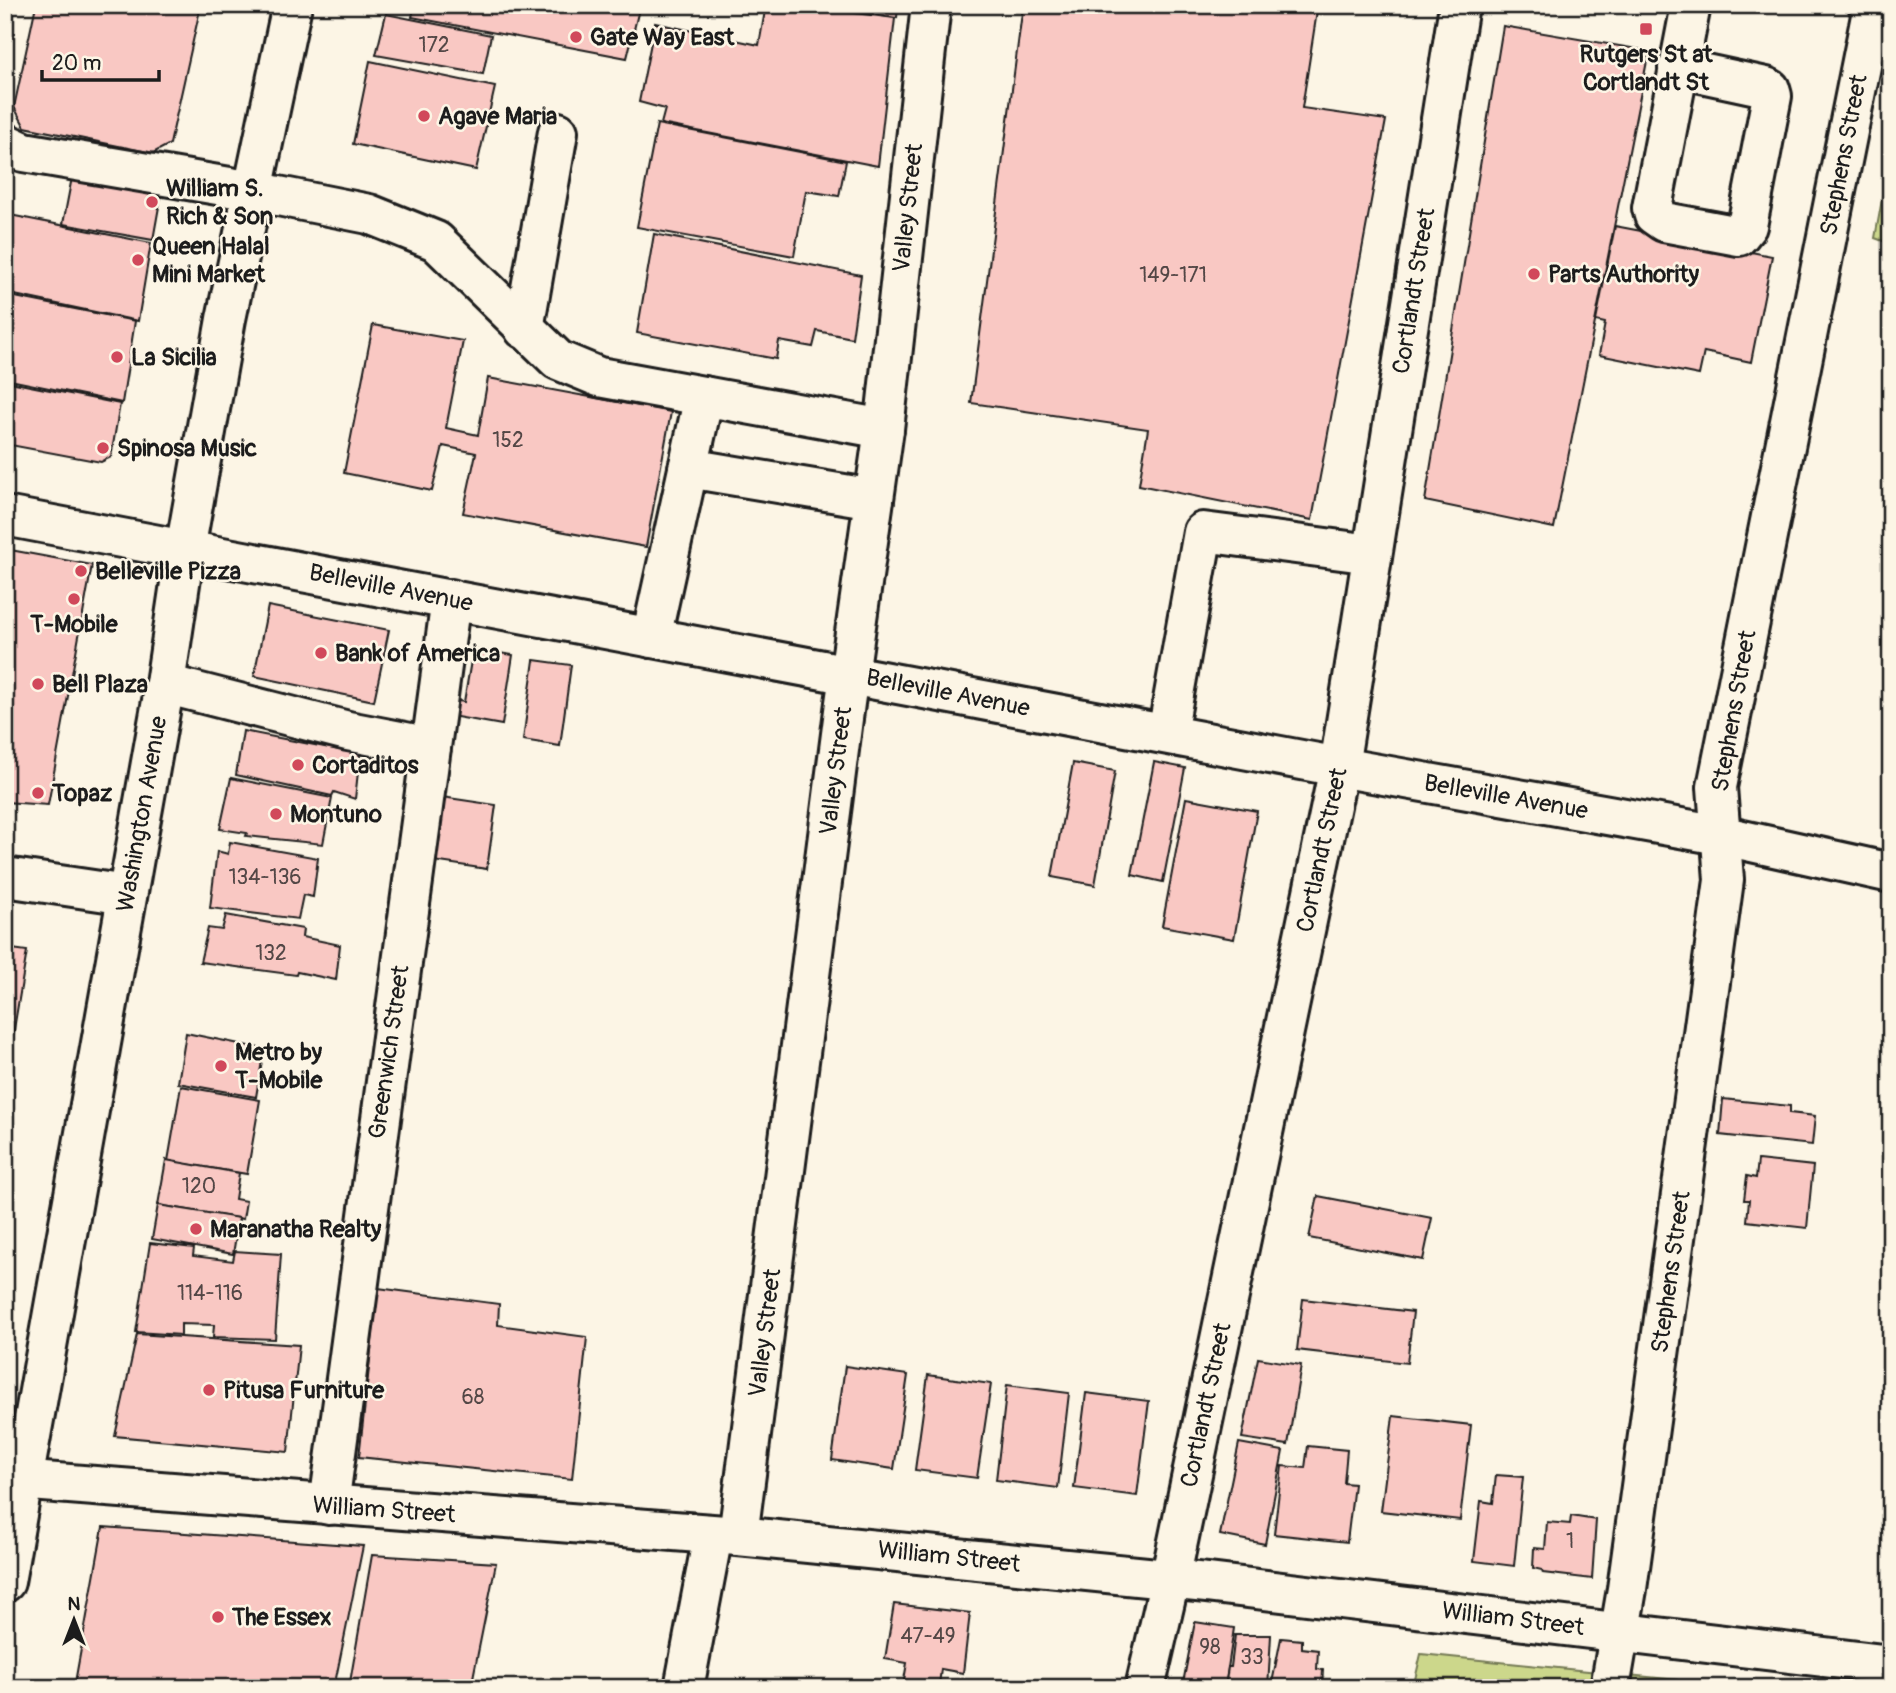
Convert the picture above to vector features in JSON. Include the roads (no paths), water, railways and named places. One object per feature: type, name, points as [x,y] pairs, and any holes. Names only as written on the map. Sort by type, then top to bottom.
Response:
[{"type":"street","name":"Washington Avenue","points":[[5,1582],[14,1480],[127,895],[224,332],[292,5]]},
{"type":"street","name":"Valley Street","points":[[684,1688],[726,1536],[884,429],[931,5]]},
{"type":"street","name":"Cortlandt Street","points":[[1145,1688],[1170,1580],[1339,767],[1459,5]]},
{"type":"street","points":[[1678,68],[1770,89],[1772,96],[1747,226],[1739,236],[1664,222],[1654,215],[1652,208],[1678,68],[1691,5]]},
{"type":"street","points":[[1871,5],[1891,9]]},
{"type":"street","name":"Stephens Street","points":[[1610,1688],[1621,1631],[1724,880],[1717,787],[1871,5]]},
{"type":"street","points":[[524,328],[558,132]]},
{"type":"street","points":[[5,143],[24,152],[253,191],[369,214],[436,241],[558,360],[599,377],[884,429]]},
{"type":"street","points":[[651,638],[704,396]]},
{"type":"street","points":[[688,468],[874,499]]},
{"type":"street","name":"Belleville Avenue","points":[[5,516],[1339,767],[1720,835],[1891,873]]},
{"type":"street","points":[[1167,734],[1203,531],[1372,554]]},
{"type":"street","name":"Greenwich Street","points":[[329,1505],[451,599]]},
{"type":"street","points":[[165,684],[348,731],[430,747]]},
{"type":"street","points":[[5,877],[127,895]]},
{"type":"street","name":"William Street","points":[[14,1480],[726,1536],[1170,1580],[1621,1631],[1891,1665]]},
{"type":"place","name":"Rutgers St at Cortlandt St","points":[[1646,29]]},
{"type":"place","name":"Gate Way East","points":[[576,37]]},
{"type":"place","name":"Agave Maria","points":[[424,116]]},
{"type":"place","name":"William S. Rich & Son","points":[[152,202]]},
{"type":"place","name":"Queen Halal Mini Market","points":[[138,260]]},
{"type":"place","name":"Parts Authority","points":[[1534,274]]},
{"type":"place","name":"La Sicilia","points":[[117,357]]},
{"type":"place","name":"Spinosa Music","points":[[103,448]]},
{"type":"place","name":"Belleville Pizza","points":[[81,571]]},
{"type":"place","name":"T-Mobile","points":[[74,599]]},
{"type":"place","name":"Bank of America","points":[[321,653]]},
{"type":"place","name":"Bell Plaza","points":[[38,684]]},
{"type":"place","name":"Cortaditos","points":[[298,765]]},
{"type":"place","name":"Topaz","points":[[38,793]]},
{"type":"place","name":"Montuno","points":[[276,814]]},
{"type":"place","name":"Metro by T-Mobile","points":[[221,1066]]},
{"type":"place","name":"Maranatha Realty","points":[[196,1229]]},
{"type":"place","name":"Pitusa Furniture","points":[[209,1390]]},
{"type":"place","name":"The Essex","points":[[218,1617]]}]
